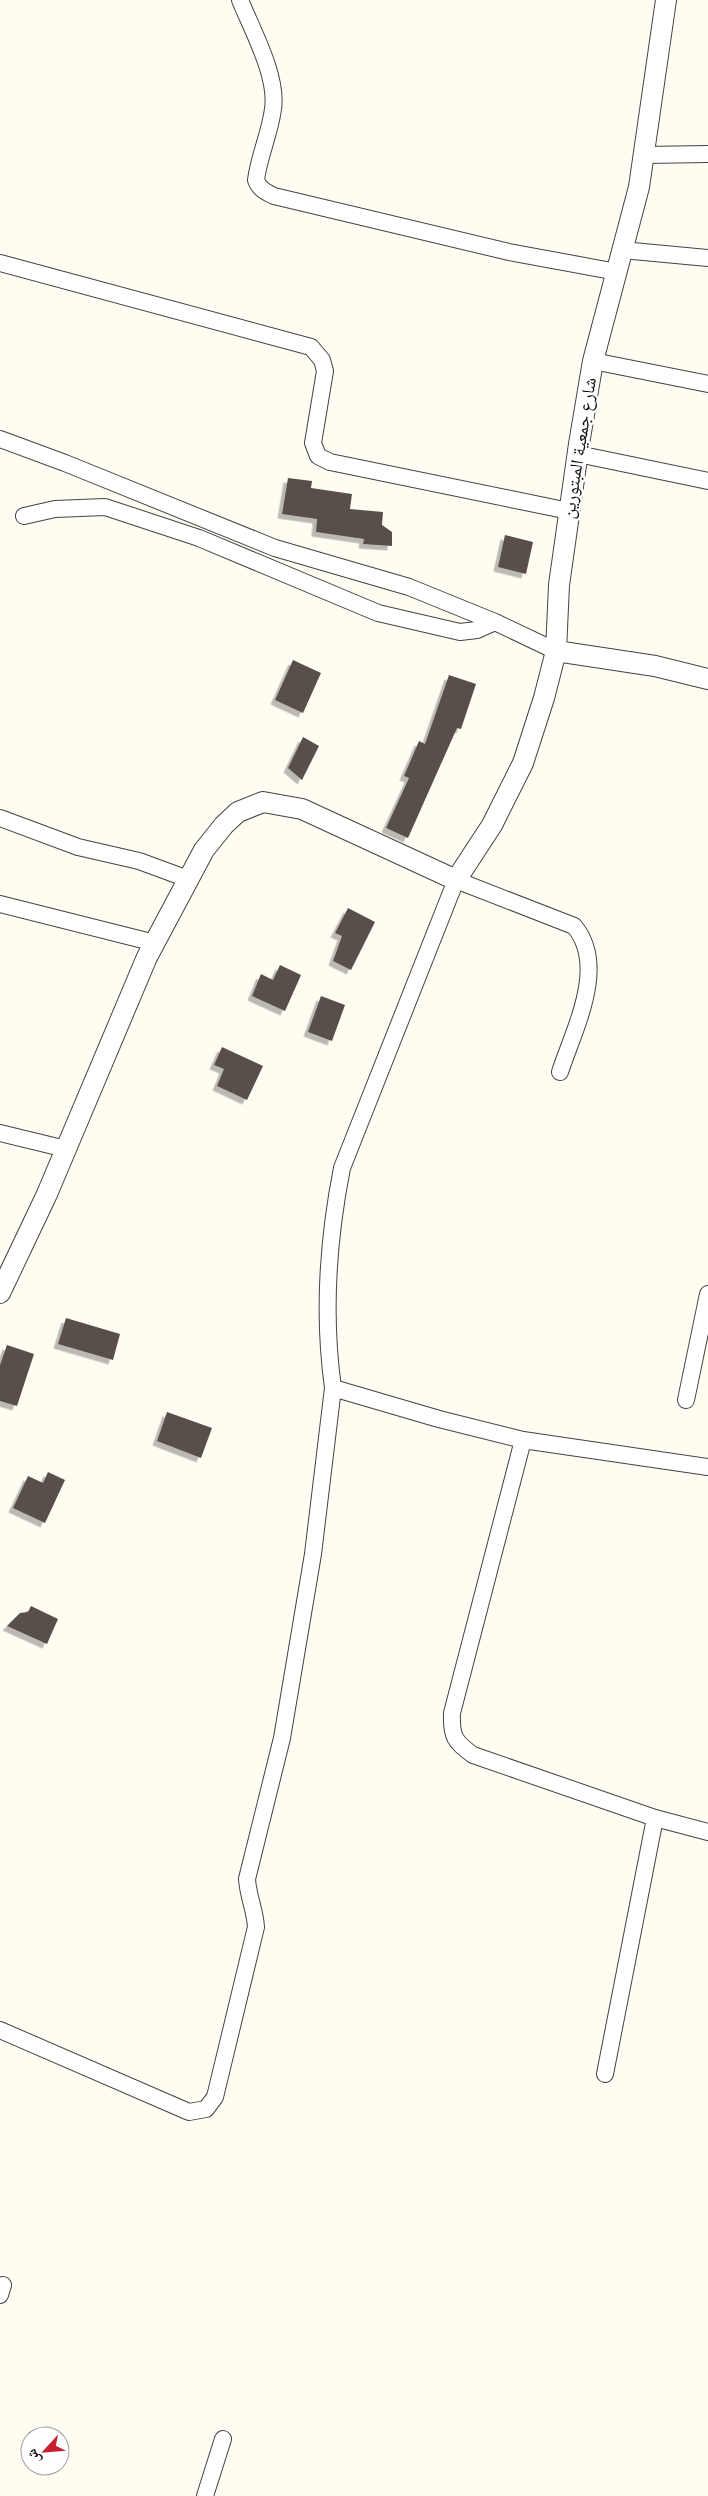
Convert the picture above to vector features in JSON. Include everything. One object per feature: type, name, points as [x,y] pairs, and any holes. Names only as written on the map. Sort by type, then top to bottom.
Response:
[{"type":"street","points":[[240,0],[267,68],[274,93],[274,109],[256,180],[264,191],[274,196],[509,252],[617,272]]},
{"type":"street","name":"شارع جمعية المبتورين","points":[[456,880],[488,831],[522,763],[531,741],[556,652],[560,585],[569,511],[593,361],[639,187],[666,0]]},
{"type":"street","points":[[644,155],[708,154]]},
{"type":"street","points":[[622,250],[708,258]]},
{"type":"street","points":[[0,263],[311,347],[322,360],[325,371],[313,443],[318,456],[330,462],[569,511]]},
{"type":"street","points":[[593,361],[708,384]]},
{"type":"street","points":[[0,440],[65,463],[275,548],[409,587],[496,622],[556,652],[655,666],[708,679]]},
{"type":"street","points":[[578,454],[708,481]]},
{"type":"street","points":[[24,516],[55,509],[105,507],[199,538],[378,613],[460,632],[477,630],[496,622]]},
{"type":"street","points":[[0,1293],[47,1194],[155,943],[188,879],[204,850],[224,825],[238,812],[263,802],[302,809],[456,880],[574,926],[583,936],[589,952],[589,982],[560,1072]]},
{"type":"street","points":[[0,818],[78,847],[139,861],[188,879]]},
{"type":"street","points":[[0,2030],[189,2112],[206,2108],[215,2097],[256,1927],[256,1913],[250,1900],[247,1879],[282,1738],[313,1554],[333,1388],[327,1348],[329,1283],[334,1209],[342,1168],[456,880]]},
{"type":"street","points":[[0,904],[155,943]]},
{"type":"street","points":[[0,1133],[66,1149]]},
{"type":"street","points":[[686,1400],[708,1294]]},
{"type":"street","points":[[333,1388],[439,1419],[523,1440],[708,1467]]},
{"type":"street","points":[[523,1440],[452,1713],[451,1727],[457,1743],[473,1755],[655,1818],[708,1832]]},
{"type":"street","points":[[605,2074],[655,1818]]},
{"type":"street","points":[[205,2496],[223,2438]]},
{"type":"building","points":[[288,478],[312,481],[311,488],[352,494],[350,509],[383,512],[382,525],[392,532],[392,546],[363,544],[364,539],[316,532],[317,519],[282,514]]},
{"type":"building","points":[[505,535],[533,542],[526,574],[498,567]]},
{"type":"building","points":[[293,660],[321,673],[303,713],[275,700]]},
{"type":"building","points":[[449,675],[476,684],[461,729],[457,728],[408,838],[386,828],[409,778],[404,776],[419,741],[425,744]]},
{"type":"building","points":[[303,737],[319,746],[302,780],[288,768]]},
{"type":"building","points":[[348,908],[375,922],[351,970],[333,961],[342,936],[335,933]]},
{"type":"building","points":[[280,965],[301,975],[285,1011],[252,996],[261,974],[273,980]]},
{"type":"building","points":[[321,996],[345,1005],[332,1041],[308,1032]]},
{"type":"building","points":[[222,1047],[263,1066],[247,1100],[217,1086],[224,1069],[214,1065]]},
{"type":"building","points":[[66,1318],[120,1334],[113,1360],[58,1344]]},
{"type":"building","points":[[7,1345],[34,1354],[17,1406],[0,1401],[0,1365]]},
{"type":"building","points":[[167,1412],[212,1428],[201,1458],[157,1441]]},
{"type":"building","points":[[48,1472],[65,1480],[45,1523],[13,1508],[28,1476],[43,1483]]},
{"type":"building","points":[[31,1606],[58,1619],[47,1644],[7,1626],[20,1613],[28,1612]]}]
